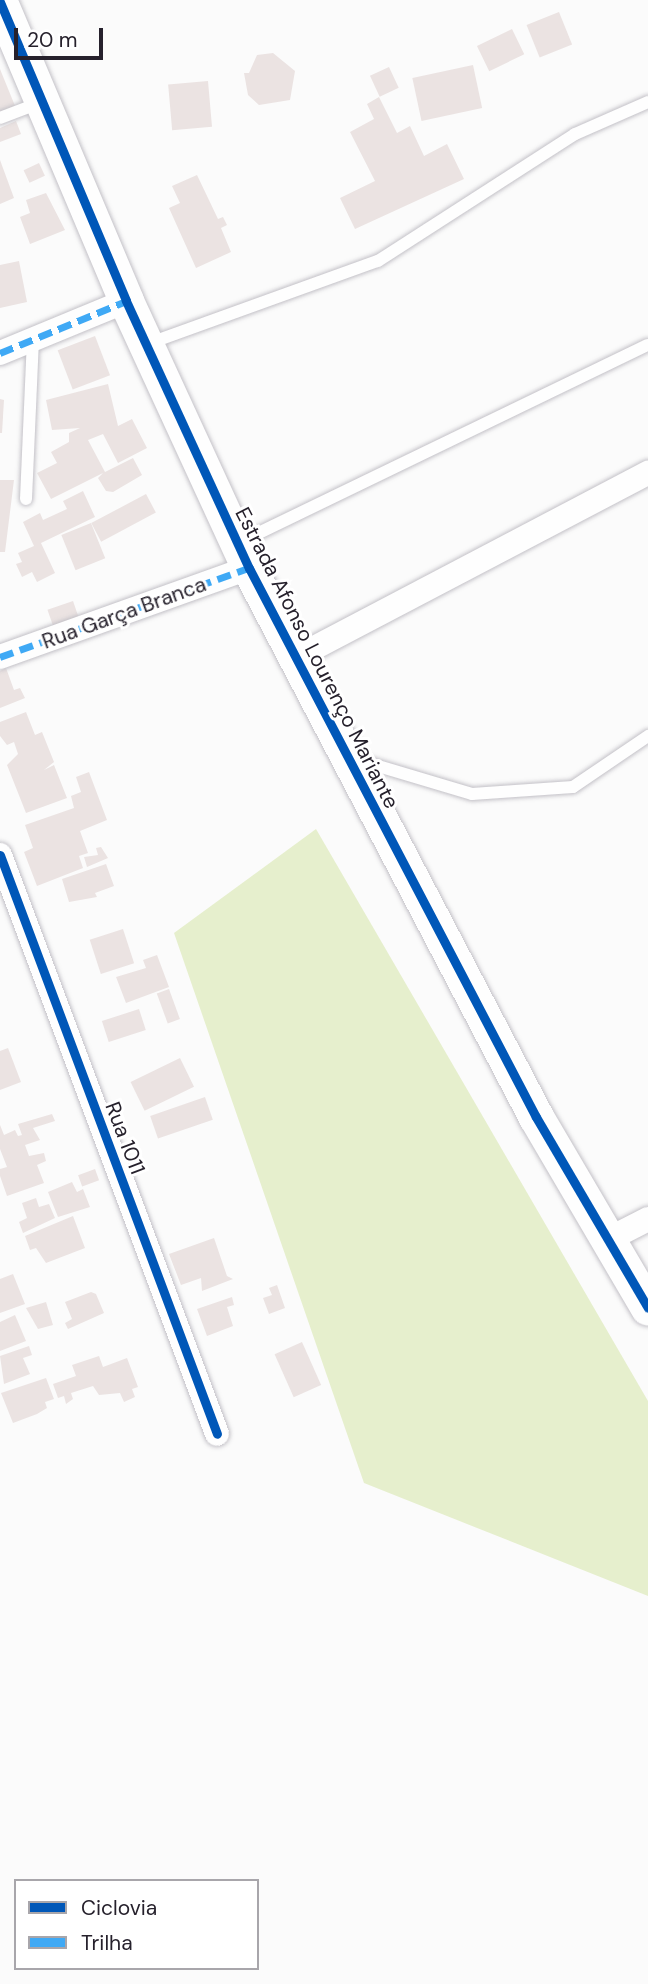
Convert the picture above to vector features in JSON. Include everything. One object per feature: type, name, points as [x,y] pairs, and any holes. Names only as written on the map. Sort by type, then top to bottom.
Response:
[{"type":"main road","name":"Estrada Afonso Lourenço Mariante","points":[[0,2],[126,300],[243,556],[345,756],[536,1117],[648,1308]]},
{"type":"street","points":[[0,352],[126,300]]},
{"type":"street","points":[[295,658],[648,473]]},
{"type":"street","name":"Rua Garça Branca","points":[[0,657],[243,556]]},
{"type":"street","name":"Rua 1011","points":[[0,855],[217,1434]]},
{"type":"street","points":[[609,1239],[648,1219]]},
{"type":"lane","points":[[0,118],[42,102]]},
{"type":"lane","points":[[146,344],[282,299],[378,261],[575,134],[648,102]]},
{"type":"lane","points":[[26,499],[33,339]]},
{"type":"lane","points":[[243,556],[648,345]]},
{"type":"lane","points":[[345,756],[472,794],[510,792],[573,787],[648,736]]},
{"type":"green space","points":[[316,829],[648,1401],[648,1596],[364,1483],[174,933]]},
{"type":"building","points":[[559,12],[572,44],[540,58],[527,25]]},
{"type":"building","points":[[512,29],[524,54],[489,71],[477,46]]},
{"type":"building","points":[[273,53],[295,71],[290,100],[259,105],[248,95],[244,73],[249,73],[257,55]]},
{"type":"building","points":[[473,65],[482,108],[422,121],[412,78]]},
{"type":"building","points":[[389,67],[399,88],[380,97],[370,76]]},
{"type":"building","points":[[0,69],[15,106],[0,112]]},
{"type":"building","points":[[208,81],[212,127],[172,130],[168,84]]},
{"type":"building","points":[[379,97],[397,133],[410,126],[424,156],[447,144],[464,179],[355,229],[340,198],[375,181],[350,132],[374,119],[367,104]]},
{"type":"building","points":[[16,121],[21,134],[0,142],[0,128]]},
{"type":"building","points":[[0,160],[14,198],[0,204]]},
{"type":"building","points":[[39,163],[45,176],[30,183],[24,170]]},
{"type":"building","points":[[197,175],[218,219],[223,217],[227,225],[221,228],[231,252],[196,268],[169,208],[180,203],[172,186]]},
{"type":"building","points":[[46,193],[65,230],[30,244],[20,217],[30,213],[26,200]]},
{"type":"building","points":[[19,261],[27,302],[0,308],[0,265]]},
{"type":"building","points":[[95,336],[110,375],[73,390],[58,350]]},
{"type":"building","points":[[108,384],[118,426],[132,419],[147,448],[118,463],[103,434],[88,440],[105,472],[133,458],[142,475],[113,492],[106,491],[98,478],[103,473],[51,499],[37,473],[57,463],[51,452],[69,442],[69,433],[80,428],[52,430],[46,400]]},
{"type":"building","points":[[0,399],[4,400],[2,433],[0,433]]},
{"type":"building","points":[[0,480],[14,480],[5,552],[0,552]]},
{"type":"building","points":[[83,491],[95,517],[41,543],[55,573],[37,582],[32,572],[22,577],[16,564],[22,562],[18,553],[34,546],[23,522],[40,513],[43,520],[67,509],[63,501]]},
{"type":"building","points":[[146,494],[156,513],[101,542],[91,523]]},
{"type":"building","points":[[91,523],[105,558],[76,570],[61,535]]},
{"type":"building","points":[[73,601],[79,618],[53,627],[47,610]]},
{"type":"building","points":[[6,668],[14,690],[20,688],[25,698],[0,708],[0,671]]},
{"type":"building","points":[[26,712],[35,735],[42,732],[54,762],[44,770],[54,765],[67,798],[26,813],[7,765],[18,754],[14,742],[7,745],[0,736],[0,722]]},
{"type":"building","points":[[89,772],[107,820],[80,831],[88,853],[79,856],[83,868],[37,886],[24,852],[33,848],[25,825],[74,808],[71,796],[81,792],[76,777]]},
{"type":"building","points":[[101,847],[108,858],[87,867],[84,857],[98,855],[96,848]]},
{"type":"building","points":[[106,864],[114,886],[95,893],[97,897],[69,902],[62,879]]},
{"type":"building","points":[[123,929],[134,963],[101,974],[90,940]]},
{"type":"building","points":[[157,955],[169,987],[126,1003],[116,977],[146,968],[143,960]]},
{"type":"building","points":[[169,989],[180,1019],[168,1024],[157,993]]},
{"type":"building","points":[[139,1009],[146,1030],[109,1042],[102,1021]]},
{"type":"building","points":[[8,1048],[21,1082],[0,1090],[0,1051]]},
{"type":"building","points":[[180,1058],[194,1087],[145,1111],[131,1082]]},
{"type":"building","points":[[205,1097],[213,1120],[158,1139],[150,1116]]},
{"type":"building","points":[[52,1114],[55,1121],[33,1128],[40,1140],[25,1145],[29,1156],[44,1153],[46,1161],[37,1165],[44,1183],[7,1196],[0,1176],[0,1169],[7,1167],[0,1149],[0,1125],[4,1135],[15,1130],[18,1136],[22,1135],[18,1124]]},
{"type":"building","points":[[95,1169],[99,1180],[82,1186],[78,1175]]},
{"type":"building","points":[[72,1182],[77,1192],[83,1189],[90,1207],[58,1217],[48,1192]]},
{"type":"building","points":[[36,1198],[39,1207],[49,1204],[55,1218],[23,1233],[19,1222],[27,1218],[22,1203]]},
{"type":"building","points":[[73,1216],[85,1248],[46,1263],[36,1248],[30,1250],[25,1236]]},
{"type":"building","points":[[214,1238],[227,1276],[233,1279],[202,1291],[201,1278],[181,1285],[169,1254]]},
{"type":"building","points":[[13,1274],[25,1304],[0,1313],[0,1279]]},
{"type":"building","points":[[277,1285],[285,1308],[269,1314],[263,1298],[272,1295],[269,1288]]},
{"type":"building","points":[[91,1292],[96,1294],[104,1313],[68,1329],[65,1323],[72,1319],[65,1302]]},
{"type":"building","points":[[232,1297],[234,1305],[227,1307],[233,1326],[207,1336],[197,1309]]},
{"type":"building","points":[[46,1302],[53,1325],[38,1329],[26,1308]]},
{"type":"building","points":[[15,1315],[26,1341],[0,1351],[0,1322]]},
{"type":"building","points":[[302,1342],[321,1385],[294,1397],[275,1354]]},
{"type":"building","points":[[29,1346],[32,1355],[23,1358],[30,1374],[4,1384],[0,1356]]},
{"type":"building","points":[[99,1356],[103,1367],[127,1358],[138,1387],[132,1389],[135,1397],[124,1402],[120,1393],[99,1395],[93,1386],[71,1393],[73,1399],[66,1404],[64,1396],[58,1398],[53,1384],[76,1376],[72,1365]]},
{"type":"building","points":[[46,1378],[54,1399],[45,1402],[47,1408],[37,1414],[13,1423],[1,1393]]},
{"type":"marked path","points":[[0,353],[126,301]]},
{"type":"marked path","points":[[0,657],[249,568]]},
{"type":"cycle path","points":[[0,2],[126,301],[249,568],[536,1117],[648,1308]]},
{"type":"cycle path","points":[[0,855],[217,1434]]}]
